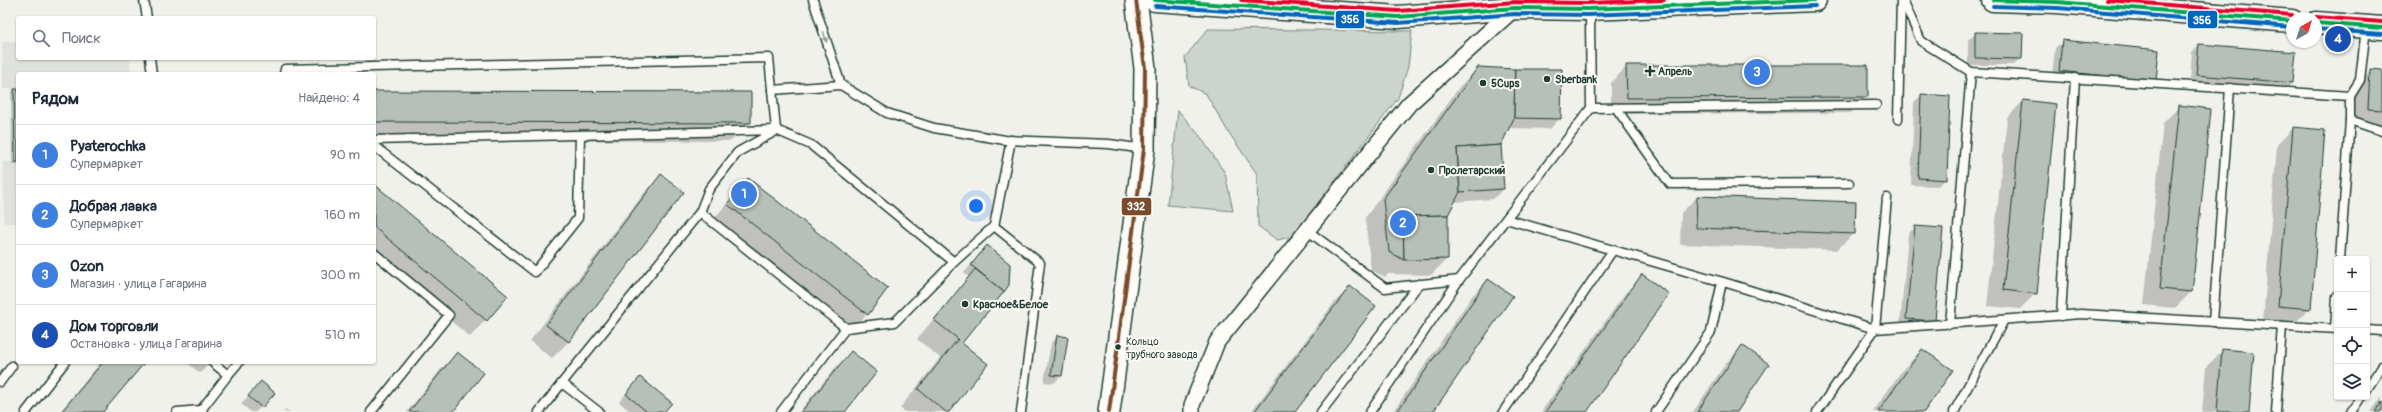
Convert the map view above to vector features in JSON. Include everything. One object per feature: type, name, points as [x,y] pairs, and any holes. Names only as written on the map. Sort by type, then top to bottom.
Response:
[{"type":"main road","points":[[1109,412],[1144,149],[1145,68],[1136,0]]},
{"type":"main road","points":[[1155,0],[1398,17],[1515,8],[1588,9],[1815,0]]},
{"type":"main road","points":[[1994,0],[2057,2],[2286,21]]},
{"type":"main road","points":[[2322,24],[2374,28]]},
{"type":"street","points":[[1192,412],[1192,405],[1217,342],[1409,104],[1515,8]]},
{"type":"lane","points":[[144,0],[147,16]]},
{"type":"lane","points":[[813,0],[841,85]]},
{"type":"lane","points":[[1902,0],[1921,41],[1971,72],[2350,96]]},
{"type":"lane","points":[[1898,119],[1902,0]]},
{"type":"lane","points":[[1370,412],[1459,280],[1591,108],[1590,19],[1588,9]]},
{"type":"lane","points":[[2340,256],[2350,120],[2350,96],[2360,80],[2374,28]]},
{"type":"lane","points":[[284,72],[285,69],[770,58],[776,130]]},
{"type":"lane","points":[[150,60],[152,72]]},
{"type":"lane","points":[[1950,324],[1971,72]]},
{"type":"lane","points":[[2061,316],[2075,78]]},
{"type":"lane","points":[[772,90],[841,85],[887,112],[927,126],[1011,140],[1109,144],[1144,149]]},
{"type":"lane","points":[[2213,322],[2230,88]]},
{"type":"lane","points":[[1591,108],[1876,105]]},
{"type":"lane","points":[[1616,108],[1670,184],[1849,183]]},
{"type":"lane","points":[[2350,120],[2382,130]]},
{"type":"lane","points":[[539,412],[700,212],[709,189],[738,152],[776,130]]},
{"type":"lane","points":[[376,140],[776,130],[811,145],[954,262]]},
{"type":"lane","points":[[376,148],[535,272],[578,218],[580,135]]},
{"type":"lane","points":[[781,412],[846,328],[895,322],[954,262],[994,226],[1011,140]]},
{"type":"lane","points":[[1817,412],[1875,329],[1888,198]]},
{"type":"lane","points":[[700,212],[846,328]]},
{"type":"lane","points":[[1506,219],[1722,282],[1875,329],[2081,314],[2334,329]]},
{"type":"lane","points":[[994,226],[1040,263],[1021,412]]},
{"type":"lane","points":[[1308,231],[1385,288],[1459,280]]},
{"type":"lane","points":[[1503,412],[1613,250]]},
{"type":"lane","points":[[371,412],[449,315],[376,256]]},
{"type":"lane","points":[[1656,412],[1711,332],[1722,282]]},
{"type":"lane","points":[[1321,412],[1419,284]]},
{"type":"lane","points":[[1954,412],[2004,320]]},
{"type":"lane","points":[[2276,412],[2282,326]]},
{"type":"lane","points":[[2370,330],[2382,331]]},
{"type":"lane","points":[[26,412],[63,364]]},
{"type":"lane","points":[[214,364],[228,375]]},
{"type":"lane","points":[[177,412],[202,411],[237,364]]},
{"type":"lane","points":[[0,382],[12,366]]},
{"type":"lane","points":[[2370,384],[2382,366]]},
{"type":"lane","points":[[562,383],[599,412]]},
{"type":"lane","points":[[2351,412],[2359,400]]},
{"type":"shaded area","points":[[1208,29],[1412,31],[1408,67],[1398,98],[1292,237],[1277,240],[1258,226],[1257,174],[1227,130],[1206,94],[1189,86],[1185,57]]},
{"type":"shaded area","points":[[16,41],[16,60],[130,60],[131,72],[16,72],[16,223],[4,223],[3,162],[15,162],[14,89],[3,89],[2,42]]},
{"type":"shaded area","points":[[1178,110],[1200,136],[1225,173],[1233,211],[1168,205]]},
{"type":"building","points":[[1975,32],[2023,33],[2022,59],[1975,58]]},
{"type":"building","points":[[2062,40],[2159,50],[2156,81],[2059,71]]},
{"type":"building","points":[[2199,44],[2296,52],[2293,83],[2196,75]]},
{"type":"building","points":[[1626,65],[1868,65],[1868,97],[1627,98]]},
{"type":"building","name":"Пролетарский","points":[[1478,67],[1515,69],[1514,118],[1501,145],[1457,148],[1460,192],[1448,215],[1403,216],[1404,260],[1389,252],[1383,199]]},
{"type":"building","points":[[1515,69],[1562,69],[1561,119],[1514,118]]},
{"type":"building","points":[[2370,69],[2382,70],[2382,110],[2368,109]]},
{"type":"building","points":[[14,89],[16,89],[16,162]]},
{"type":"building","points":[[376,91],[751,92],[751,123],[376,122]]},
{"type":"building","points":[[1921,94],[1950,96],[1947,180],[1918,178]]},
{"type":"building","points":[[2023,100],[2056,104],[2037,294],[2003,290]]},
{"type":"building","points":[[2179,105],[2211,109],[2192,292],[2160,289]]},
{"type":"building","points":[[2293,127],[2325,130],[2311,309],[2278,306]]},
{"type":"building","points":[[1501,145],[1504,189],[1460,192],[1457,148]]},
{"type":"building","points":[[661,174],[684,192],[569,342],[546,325]]},
{"type":"building","points":[[748,178],[888,288],[868,315],[727,204]]},
{"type":"building","points":[[376,186],[508,296],[487,321],[376,229]]},
{"type":"building","points":[[1697,196],[1856,202],[1855,234],[1696,228]]},
{"type":"building","points":[[1448,215],[1448,259],[1404,260],[1403,216]]},
{"type":"building","points":[[1915,226],[1943,228],[1935,321],[1906,319]]},
{"type":"building","points":[[987,245],[1010,264],[1009,285],[1004,292],[971,265]]},
{"type":"building","points":[[975,269],[1004,292],[962,343],[988,364],[949,412],[946,412],[918,389],[958,339],[934,320]]},
{"type":"building","points":[[1642,274],[1669,294],[1587,412],[1545,412]]},
{"type":"building","points":[[1488,279],[1513,296],[1433,412],[1397,412]]},
{"type":"building","points":[[1350,286],[1376,306],[1295,412],[1254,412]]},
{"type":"building","points":[[1057,335],[1068,337],[1062,376],[1051,375]]},
{"type":"building","points":[[1742,345],[1769,364],[1737,412],[1697,412]]},
{"type":"building","points":[[1922,349],[1953,370],[1924,412],[1878,412]]},
{"type":"building","points":[[2222,349],[2254,352],[2249,412],[2217,412]]},
{"type":"building","points":[[851,351],[877,372],[845,412],[801,412]]},
{"type":"building","points":[[457,352],[484,373],[453,412],[409,412]]},
{"type":"building","points":[[101,364],[143,364],[103,412],[61,412]]},
{"type":"building","points":[[640,377],[672,403],[664,412],[647,412],[626,394]]},
{"type":"building","points":[[261,381],[275,393],[262,408],[248,396]]},
{"type":"building","points":[[2382,402],[2382,412],[2375,412]]},
{"type":"transit line","name":"332","points":[[1109,412],[1144,149],[1145,68],[1136,0]]},
{"type":"transit line","points":[[1155,0],[1398,17],[1515,8],[1588,9],[1815,0]]},
{"type":"transit line","points":[[1241,0],[1398,11],[1515,2],[1588,3],[1664,0]]},
{"type":"transit line","points":[[1993,0],[2057,2],[2286,21]]},
{"type":"transit line","points":[[2107,0],[2286,15]]},
{"type":"transit line","name":"356","points":[[1155,6],[1398,23],[1515,14],[1588,15],[1815,6]]},
{"type":"transit line","name":"356","points":[[1993,6],[2057,8],[2286,27]]},
{"type":"transit line","points":[[2322,17],[2382,22]]},
{"type":"transit line","points":[[2322,23],[2382,28]]},
{"type":"transit line","name":"356","points":[[2322,29],[2382,34]]},
{"type":"place","name":"Дом торговли","points":[[2338,39]]},
{"type":"place","name":"Апрель","points":[[1650,71]]},
{"type":"place","name":"Ozon","points":[[1757,72]]},
{"type":"place","name":"Sberbank","points":[[1547,79]]},
{"type":"place","name":"5Cups","points":[[1483,83]]},
{"type":"place","name":"Пролетарский","points":[[1431,170]]},
{"type":"place","name":"Pyaterochka","points":[[744,194]]},
{"type":"place","name":"Добрая лавка","points":[[1403,223]]},
{"type":"place","name":"Красное&Белое","points":[[965,304]]},
{"type":"place","name":"Кольцо трубного завода","points":[[1118,347]]}]
